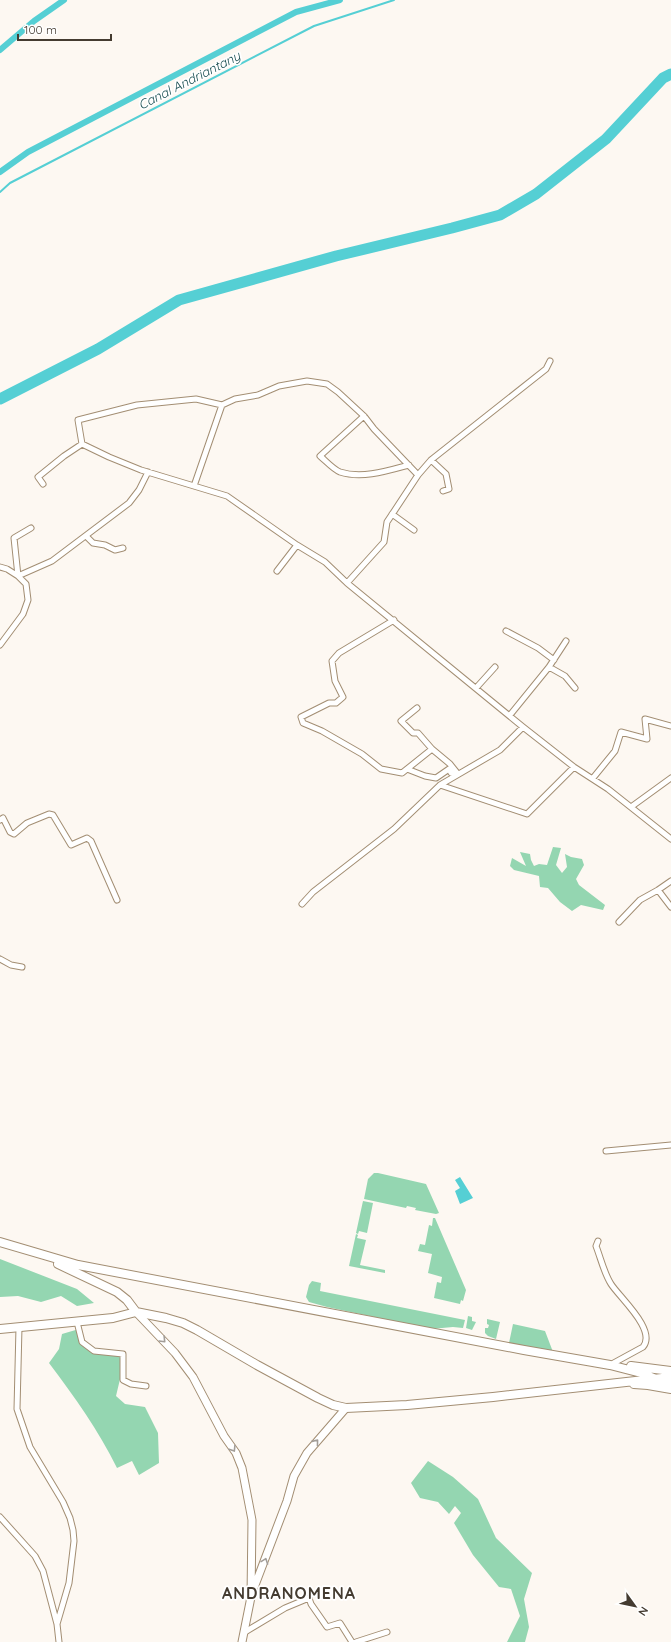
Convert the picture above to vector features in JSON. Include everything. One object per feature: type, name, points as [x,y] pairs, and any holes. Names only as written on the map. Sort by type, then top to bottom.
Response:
[{"type":"main road","points":[[0,1242],[78,1265],[101,1270],[524,1350],[610,1365],[671,1371]]},
{"type":"main road","points":[[39,1254],[117,1292],[127,1300],[136,1312]]},
{"type":"main road","points":[[0,1329],[113,1318],[136,1312],[182,1323],[318,1398],[333,1405],[346,1408],[407,1405],[498,1397],[671,1377]]},
{"type":"main road","points":[[610,1365],[641,1373],[671,1385]]},
{"type":"main road","points":[[596,1385],[648,1385],[671,1390]]},
{"type":"street","points":[[348,583],[384,542],[387,522],[418,475],[431,460],[546,369],[550,361]]},
{"type":"street","points":[[82,444],[78,420],[137,405],[196,399],[222,405],[235,400],[258,395],[279,386],[307,381],[327,384],[364,416],[374,429],[418,475]]},
{"type":"street","points":[[194,486],[222,405]]},
{"type":"street","points":[[364,416],[320,456],[339,471],[346,473],[381,473],[409,465]]},
{"type":"street","points":[[82,444],[109,458],[148,472],[227,496],[297,545],[325,562],[348,583],[523,727],[574,767],[593,778],[671,838]]},
{"type":"street","points":[[43,484],[38,477],[64,456],[82,444]]},
{"type":"street","points":[[431,460],[446,474],[448,489],[443,491]]},
{"type":"street","points":[[18,576],[52,560],[129,503],[139,490],[148,472]]},
{"type":"street","points":[[392,514],[414,530]]},
{"type":"street","points":[[18,576],[14,538],[31,528]]},
{"type":"street","points":[[86,536],[93,543],[105,545],[115,550],[123,548]]},
{"type":"street","points":[[277,571],[297,545]]},
{"type":"street","points":[[0,567],[7,569],[18,576],[26,584],[28,600],[23,614],[0,645]]},
{"type":"street","points":[[394,620],[339,653],[332,661],[335,681],[343,697],[336,703],[329,703],[301,717],[303,723],[322,731],[362,754],[381,769],[402,773],[432,749]]},
{"type":"street","points":[[506,631],[538,648],[554,660]]},
{"type":"street","points":[[510,715],[549,667],[566,641]]},
{"type":"street","points":[[476,688],[495,667]]},
{"type":"street","points":[[549,667],[565,676],[575,688]]},
{"type":"street","points":[[417,708],[401,721],[413,733],[418,733],[432,749],[450,764],[458,774]]},
{"type":"street","points":[[593,778],[615,751],[621,732],[647,739],[645,719],[671,726]]},
{"type":"street","points":[[302,904],[313,892],[394,830],[440,785],[500,750],[523,727]]},
{"type":"street","points":[[440,785],[527,814],[574,767]]},
{"type":"street","points":[[407,769],[425,776],[436,778],[449,769],[451,773],[458,774]]},
{"type":"street","points":[[631,807],[671,778]]},
{"type":"street","points":[[0,820],[4,818],[10,832],[14,834],[27,823],[49,814],[53,815],[71,845],[88,838],[91,841],[117,900]]},
{"type":"street","points":[[619,922],[640,900],[671,881]]},
{"type":"street","points":[[658,890],[671,907]]},
{"type":"street","points":[[0,959],[11,965],[22,967]]},
{"type":"street","points":[[606,1151],[671,1145]]},
{"type":"street","points":[[598,1241],[596,1246],[610,1282],[618,1294],[626,1300],[640,1320],[647,1339],[643,1347],[610,1365]]},
{"type":"street","points":[[136,1312],[175,1352],[193,1377],[224,1436],[236,1453],[242,1468],[252,1520],[251,1597],[242,1642]]},
{"type":"street","points":[[77,1322],[82,1342],[94,1351],[123,1354],[123,1380],[131,1384],[146,1386]]},
{"type":"street","points":[[19,1327],[17,1409],[30,1447],[63,1502],[70,1518],[73,1530],[74,1541],[69,1583],[58,1624]]},
{"type":"street","points":[[251,1597],[287,1501],[294,1476],[307,1453],[346,1408]]},
{"type":"street","points":[[0,1516],[35,1556],[43,1571],[58,1624],[59,1642]]},
{"type":"street","points":[[245,1632],[286,1608],[309,1598],[311,1604],[327,1627],[340,1623],[352,1642]]},
{"type":"street","points":[[356,1642],[387,1632]]},
{"type":"green space","points":[[553,847],[561,848],[556,865],[562,873],[567,867],[565,854],[582,859],[584,865],[576,879],[579,885],[605,905],[603,910],[581,905],[572,911],[560,902],[548,888],[540,887],[539,876],[514,870],[510,866],[512,858],[526,866],[520,852],[530,854],[534,866],[539,864],[547,865]]},
{"type":"green space","points":[[374,1173],[426,1184],[439,1213],[436,1214],[415,1210],[416,1208],[407,1206],[406,1208],[364,1199],[368,1179]]},
{"type":"green space","points":[[363,1201],[373,1203],[367,1233],[359,1231],[358,1234],[356,1233]]},
{"type":"green space","points":[[433,1218],[435,1218],[466,1290],[463,1301],[461,1300],[460,1304],[434,1298],[437,1282],[441,1283],[442,1277],[428,1273],[432,1254],[418,1251],[420,1244],[425,1245],[429,1225],[432,1226]]},
{"type":"green space","points":[[356,1234],[358,1235],[357,1238],[366,1240],[360,1265],[385,1270],[385,1273],[349,1266]]},
{"type":"green space","points":[[0,1259],[77,1289],[94,1303],[77,1306],[61,1296],[41,1302],[18,1296],[0,1297]]},
{"type":"green space","points":[[312,1281],[321,1283],[320,1291],[465,1320],[463,1328],[453,1327],[431,1329],[309,1302],[306,1297],[309,1285]]},
{"type":"green space","points":[[468,1316],[472,1317],[472,1321],[476,1322],[472,1330],[466,1328]]},
{"type":"green space","points":[[487,1319],[500,1322],[496,1339],[485,1333],[485,1328],[488,1328],[489,1325],[487,1324]]},
{"type":"green space","points":[[513,1324],[545,1331],[553,1352],[509,1343]]},
{"type":"green space","points":[[79,1329],[81,1344],[94,1351],[121,1354],[121,1375],[116,1396],[125,1404],[145,1407],[158,1433],[159,1463],[139,1475],[132,1461],[117,1468],[86,1414],[49,1363],[59,1349],[62,1334]]},
{"type":"green space","points":[[428,1461],[453,1477],[478,1499],[496,1538],[532,1573],[524,1599],[529,1627],[525,1642],[507,1642],[520,1616],[511,1589],[499,1587],[473,1555],[454,1523],[461,1513],[455,1506],[449,1514],[438,1502],[420,1498],[411,1483]]},
{"type":"water","points":[[460,1177],[473,1198],[460,1204],[455,1191],[460,1188],[455,1180]]},
{"type":"waterway","points":[[0,50],[34,21],[64,0]]},
{"type":"waterway","points":[[0,172],[28,152],[296,12],[340,0]]},
{"type":"waterway","name":"Canal Andriantany","points":[[0,192],[10,183],[314,26],[394,0]]},
{"type":"waterway","points":[[0,399],[98,349],[179,300],[336,256],[500,215],[536,194],[606,139],[663,78],[671,74]]},
{"type":"district","name":"ANDRANOMENA","points":[[289,1593]]}]
